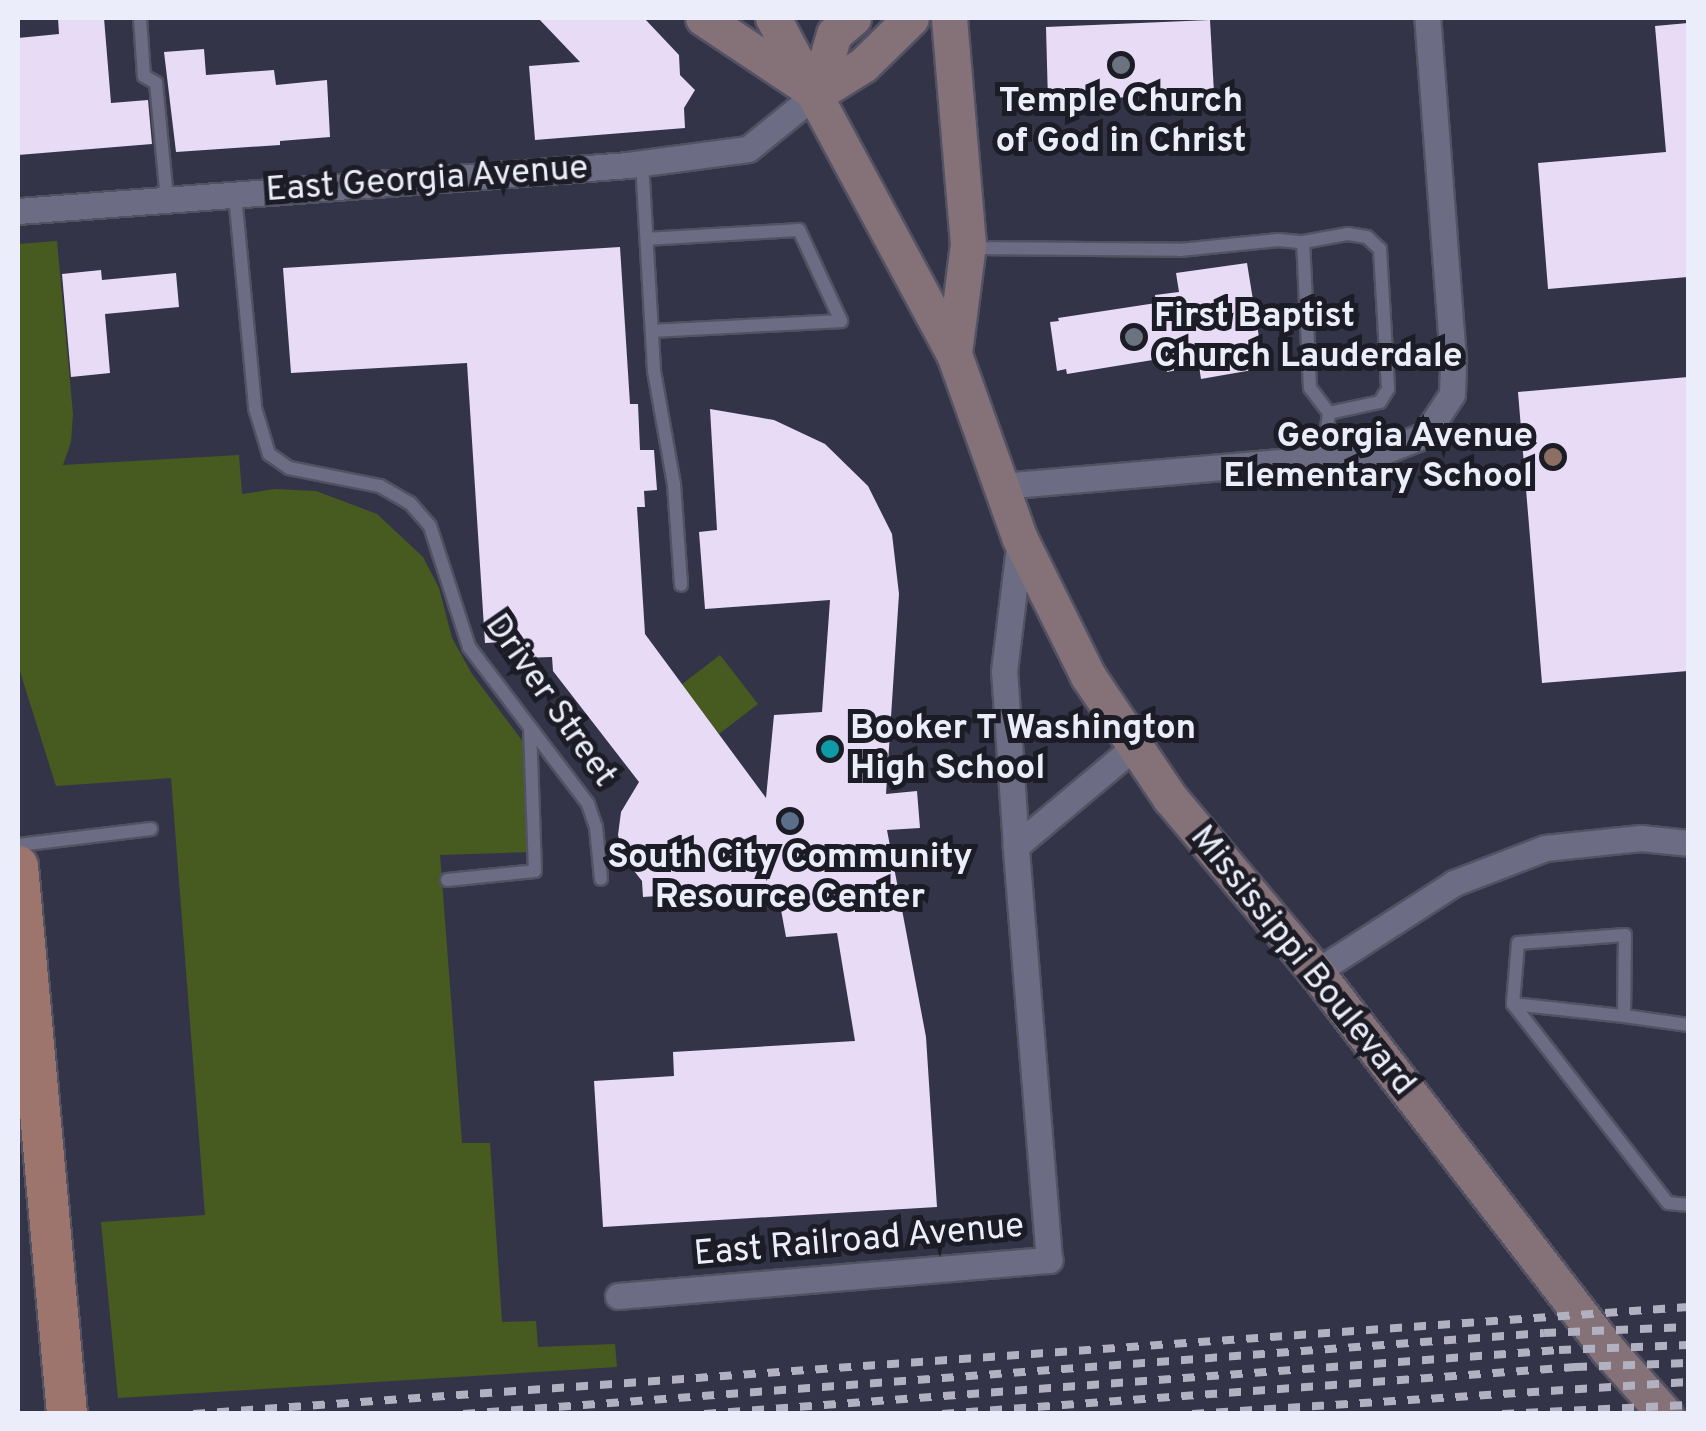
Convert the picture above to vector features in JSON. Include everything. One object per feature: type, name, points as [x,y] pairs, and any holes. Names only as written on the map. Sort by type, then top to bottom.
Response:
[{"type":"main road","name":"Mississippi Boulevard","points":[[703,18],[816,94]]},
{"type":"main road","name":"Mississippi Boulevard","points":[[773,18],[954,354],[1020,540],[1088,676],[1170,798],[1316,972],[1608,1350],[1665,1414]]},
{"type":"main road","points":[[816,94],[834,34],[852,18]]},
{"type":"main road","name":"East Georgia Avenue","points":[[816,94],[863,65],[911,18]]},
{"type":"main road","points":[[950,18],[968,248],[954,354]]},
{"type":"main road","points":[[18,866],[66,1414]]},
{"type":"street","points":[[1001,486],[1377,454],[1425,435],[1452,394],[1427,18]]},
{"type":"street","name":"East Georgia Avenue","points":[[18,211],[642,162],[748,149],[816,94]]},
{"type":"street","name":"East Railroad Avenue","points":[[618,1296],[1049,1260],[1004,671],[1020,540]]},
{"type":"street","points":[[1016,846],[1135,746]]},
{"type":"street","points":[[1316,972],[1454,882],[1544,848],[1640,838],[1688,843]]},
{"type":"lane","points":[[140,18],[144,76],[156,83],[167,200]]},
{"type":"lane","points":[[642,162],[652,331],[674,484],[682,585]]},
{"type":"lane","name":"Driver Street","points":[[235,195],[255,408],[269,454],[290,468],[358,479],[410,503],[430,526],[442,552],[469,647],[588,804],[596,827],[601,879]]},
{"type":"lane","points":[[647,238],[799,230],[841,321],[652,331]]},
{"type":"lane","points":[[968,248],[1180,250],[1278,240],[1303,242],[1348,234],[1367,237],[1380,249],[1388,390],[1380,402],[1329,413]]},
{"type":"lane","points":[[1303,242],[1310,388],[1329,413],[1322,458]]},
{"type":"lane","points":[[446,880],[535,871],[530,724]]},
{"type":"lane","points":[[18,845],[151,829]]},
{"type":"lane","points":[[1624,1016],[1625,934],[1518,943],[1513,1004],[1668,1203],[1688,1205]]},
{"type":"lane","points":[[1513,1004],[1688,1025]]},
{"type":"green space","points":[[57,241],[73,414],[71,442],[63,465],[239,455],[242,494],[275,489],[316,491],[377,514],[423,557],[439,588],[452,638],[472,674],[524,743],[531,852],[440,855],[462,1143],[490,1143],[502,1322],[536,1321],[538,1347],[615,1344],[617,1367],[118,1398],[101,1222],[205,1215],[171,778],[56,786],[18,665],[18,244]]},
{"type":"green space","points":[[720,655],[758,704],[719,734],[681,685]]},
{"type":"building","points":[[58,18],[104,18],[111,103],[148,100],[152,144],[18,155],[18,38],[59,34]]},
{"type":"building","points":[[538,18],[644,18],[679,55],[680,75],[695,90],[684,108],[685,128],[535,140],[529,66],[580,62]]},
{"type":"building","points":[[1210,20],[1214,93],[1048,101],[1046,27]]},
{"type":"building","points":[[1688,23],[1688,277],[1548,289],[1538,163],[1666,152],[1655,26]]},
{"type":"building","points":[[204,49],[206,75],[274,70],[276,85],[327,80],[330,137],[280,141],[280,145],[176,152],[164,52]]},
{"type":"building","name":"Booker T Washington High School","points":[[620,247],[630,404],[638,404],[640,450],[654,450],[657,490],[644,491],[645,507],[637,507],[645,634],[766,798],[774,715],[822,712],[830,600],[705,609],[699,532],[717,530],[710,409],[774,420],[825,444],[868,486],[892,534],[899,594],[886,794],[917,791],[920,828],[887,830],[926,1037],[937,1207],[603,1227],[594,1081],[674,1076],[673,1052],[855,1041],[837,933],[786,937],[777,888],[643,897],[642,881],[624,858],[618,835],[621,812],[639,782],[553,671],[552,657],[522,658],[521,641],[485,643],[467,363],[291,373],[283,268]]},
{"type":"building","points":[[1247,263],[1264,368],[1201,379],[1199,366],[1167,372],[1165,358],[1067,374],[1066,369],[1057,371],[1050,322],[1156,303],[1155,295],[1179,292],[1176,273]]},
{"type":"building","points":[[101,270],[102,280],[176,273],[179,307],[105,314],[110,373],[71,377],[62,274]]},
{"type":"building","points":[[1688,377],[1688,671],[1542,683],[1518,392]]},
{"type":"railway","points":[[193,1414],[1688,1307]]},
{"type":"railway","points":[[463,1414],[1544,1333],[1688,1327]]},
{"type":"railway","points":[[704,1414],[1559,1350],[1688,1345]]},
{"type":"railway","points":[[942,1414],[1575,1367],[1688,1363]]},
{"type":"railway","points":[[1192,1414],[1688,1382]]},
{"type":"railway","points":[[1502,1414],[1688,1405]]},
{"type":"place","name":"Temple Church of God in Christ","points":[[1121,65]]},
{"type":"place","name":"First Baptist Church Lauderdale","points":[[1134,337]]},
{"type":"place","name":"Georgia Avenue Elementary School","points":[[1553,457]]},
{"type":"place","name":"Booker T Washington High School","points":[[830,749]]},
{"type":"place","name":"South City Community Resource Center","points":[[790,821]]}]
